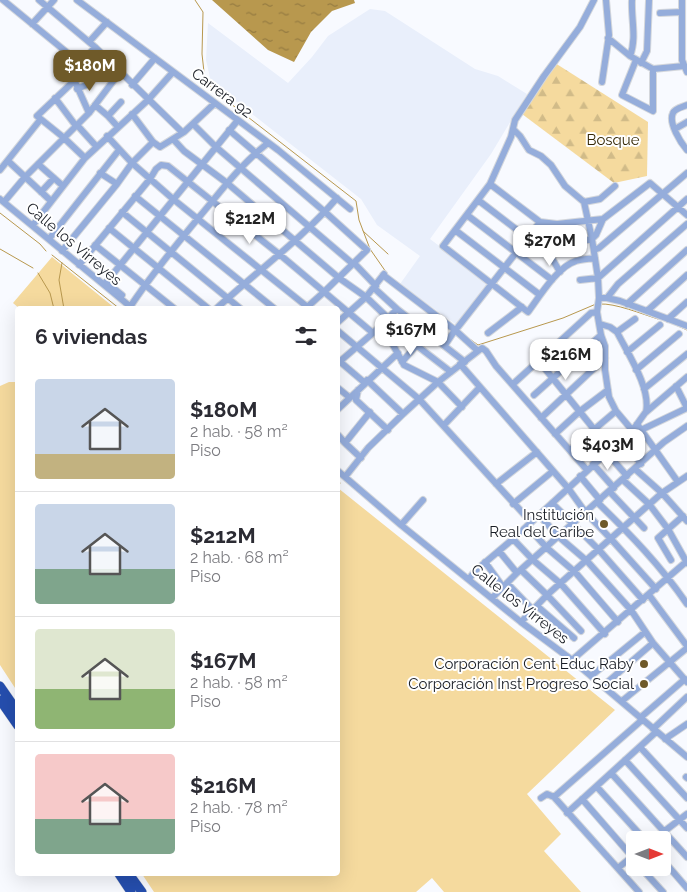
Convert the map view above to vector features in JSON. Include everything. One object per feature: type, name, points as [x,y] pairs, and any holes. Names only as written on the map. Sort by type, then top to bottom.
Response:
[{"type":"highway","points":[[0,686],[15,708]]},
{"type":"highway","points":[[0,700],[15,722]]},
{"type":"highway","points":[[120,876],[131,892]]},
{"type":"highway","points":[[130,876],[142,892]]},
{"type":"street","points":[[3,0],[81,64]]},
{"type":"street","points":[[40,0],[95,47],[182,132]]},
{"type":"street","points":[[32,24],[54,0]]},
{"type":"street","name":"Carrera 92","points":[[77,0],[238,120],[350,209]]},
{"type":"street","points":[[594,0],[580,27],[515,120],[490,184],[443,246],[528,312],[560,272],[575,261],[595,258]]},
{"type":"street","points":[[602,82],[608,38],[606,0]]},
{"type":"street","points":[[630,56],[634,41],[631,16],[632,0]]},
{"type":"street","points":[[649,0],[647,51],[639,61],[622,95],[653,111],[653,69]]},
{"type":"street","points":[[608,38],[630,56],[653,69],[685,69],[685,27],[682,0]]},
{"type":"street","points":[[660,12],[682,12]]},
{"type":"street","points":[[89,42],[107,22]]},
{"type":"street","points":[[89,113],[72,75],[95,47]]},
{"type":"street","points":[[132,85],[155,58]]},
{"type":"street","points":[[77,89],[86,85],[108,60]]},
{"type":"street","points":[[2,200],[89,113],[120,72]]},
{"type":"street","points":[[33,226],[85,158],[148,100],[173,72]]},
{"type":"street","points":[[74,82],[36,116],[63,137],[85,158]]},
{"type":"street","points":[[55,98],[76,125],[96,146]]},
{"type":"street","points":[[108,116],[121,102]]},
{"type":"street","points":[[132,114],[153,142],[160,147],[193,124],[215,103]]},
{"type":"street","points":[[95,105],[118,127]]},
{"type":"street","points":[[686,149],[677,136],[672,118],[673,113],[687,105]]},
{"type":"street","points":[[0,170],[40,120]]},
{"type":"street","points":[[105,283],[238,120]]},
{"type":"street","points":[[675,129],[687,122]]},
{"type":"street","points":[[193,124],[216,147],[353,264],[398,309],[444,345],[462,363],[480,387],[568,488],[586,513],[656,589]]},
{"type":"street","points":[[513,129],[529,150],[541,156],[565,186],[584,202],[598,278],[598,304],[601,334],[605,344],[609,397],[616,411],[632,430]]},
{"type":"street","points":[[229,130],[367,250],[309,306]]},
{"type":"street","points":[[108,136],[132,163],[173,199],[305,306]]},
{"type":"street","points":[[173,139],[339,278],[366,298],[385,322],[451,372]]},
{"type":"street","points":[[62,251],[118,184],[132,163],[153,142]]},
{"type":"street","points":[[132,306],[158,267],[184,234],[240,167],[268,143]]},
{"type":"street","points":[[49,239],[119,150]]},
{"type":"street","points":[[8,161],[51,201]]},
{"type":"street","points":[[38,164],[63,186]]},
{"type":"street","points":[[79,265],[150,179],[156,169],[161,165],[168,166],[373,333]]},
{"type":"street","points":[[100,173],[118,184]]},
{"type":"street","points":[[594,250],[599,248],[687,173]]},
{"type":"street","points":[[41,192],[54,178]]},
{"type":"street","points":[[546,252],[553,246],[592,238],[596,235],[603,220],[650,183],[687,214]]},
{"type":"street","points":[[490,184],[540,222],[557,224],[603,220]]},
{"type":"street","points":[[584,202],[600,198],[615,186]]},
{"type":"street","points":[[135,196],[271,306]]},
{"type":"street","points":[[219,306],[309,227],[337,198]]},
{"type":"street","points":[[580,280],[598,278],[687,199]]},
{"type":"street","name":"Calle los Virreyes","points":[[2,200],[79,265],[105,283],[132,306]]},
{"type":"street","points":[[478,200],[550,255],[560,272]]},
{"type":"street","points":[[122,212],[238,306]]},
{"type":"street","points":[[467,215],[552,280]]},
{"type":"street","points":[[444,345],[540,222]]},
{"type":"street","points":[[512,384],[591,313],[598,304],[607,298],[618,284],[687,224]]},
{"type":"street","points":[[109,228],[205,306]]},
{"type":"street","points":[[455,230],[540,295]]},
{"type":"street","points":[[95,246],[146,284],[172,306]]},
{"type":"street","points":[[627,304],[687,250]]},
{"type":"street","points":[[340,320],[366,298],[384,274],[457,329],[478,351]]},
{"type":"street","points":[[647,311],[687,275]]},
{"type":"street","points":[[607,298],[687,326]]},
{"type":"street","points":[[668,319],[687,302]]},
{"type":"street","points":[[488,333],[522,307]]},
{"type":"street","points":[[340,360],[358,347],[398,309]]},
{"type":"street","points":[[402,362],[440,318]]},
{"type":"street","points":[[617,332],[635,319]]},
{"type":"street","points":[[385,322],[402,362],[408,368],[438,382],[462,407]]},
{"type":"street","points":[[600,324],[610,327],[617,332],[644,389],[647,406],[645,413]]},
{"type":"street","points":[[627,352],[660,326]]},
{"type":"street","points":[[340,333],[419,399],[444,425],[514,504],[547,548],[575,572],[618,622]]},
{"type":"street","points":[[534,395],[551,377],[601,334]]},
{"type":"street","points":[[636,370],[679,334]]},
{"type":"street","points":[[345,478],[368,448],[403,414],[438,382],[482,348],[484,348],[496,366],[587,470]]},
{"type":"street","points":[[340,408],[352,398],[358,389],[398,353]]},
{"type":"street","points":[[644,389],[687,354]]},
{"type":"street","points":[[541,418],[605,358]]},
{"type":"street","points":[[538,360],[593,430],[625,478],[650,504],[668,529],[687,562],[605,634],[572,660]]},
{"type":"street","points":[[340,362],[403,414]]},
{"type":"street","points":[[469,580],[485,562],[540,515],[580,476],[632,430],[645,413],[687,377]]},
{"type":"street","points":[[642,430],[687,408],[676,386]]},
{"type":"street","points":[[444,425],[480,387]]},
{"type":"street","points":[[340,389],[370,412],[388,430]]},
{"type":"street","points":[[555,434],[579,412],[608,390]]},
{"type":"street","points":[[570,450],[616,411]]},
{"type":"street","points":[[345,443],[370,412]]},
{"type":"street","points":[[521,622],[548,595],[662,493],[684,480],[655,451],[637,424]]},
{"type":"street","points":[[492,598],[664,442],[686,429]]},
{"type":"street","points":[[340,438],[361,458]]},
{"type":"street","points":[[628,446],[641,464]]},
{"type":"street","points":[[496,484],[537,452]]},
{"type":"street","points":[[593,464],[644,528]]},
{"type":"street","points":[[635,469],[662,493],[685,519],[668,529],[658,538],[671,560]]},
{"type":"street","points":[[514,504],[553,471]]},
{"type":"street","name":"Calle los Virreyes","points":[[340,473],[521,622],[572,660],[687,757]]},
{"type":"street","points":[[580,476],[599,501],[669,578],[687,604]]},
{"type":"street","points":[[401,525],[423,500]]},
{"type":"street","points":[[552,503],[599,550],[643,600]]},
{"type":"street","points":[[540,515],[559,537],[587,561],[631,610],[644,632],[686,680],[554,797]]},
{"type":"street","points":[[513,539],[533,560],[561,584],[605,634]]},
{"type":"street","points":[[499,551],[519,572],[548,595],[581,631]]},
{"type":"street","points":[[485,562],[505,585],[574,638]]},
{"type":"street","points":[[622,701],[687,647],[649,595]]},
{"type":"street","points":[[591,676],[644,632]]},
{"type":"street","points":[[603,686],[653,643]]},
{"type":"street","points":[[567,813],[640,747],[687,697]]},
{"type":"street","points":[[664,739],[687,724]]},
{"type":"street","points":[[640,747],[687,798]]},
{"type":"street","points":[[625,760],[687,828]]},
{"type":"street","points":[[611,773],[664,831],[687,814]]},
{"type":"street","points":[[597,787],[638,831]]},
{"type":"street","points":[[541,798],[547,794],[554,797],[639,892]]},
{"type":"street","points":[[582,799],[626,848]]},
{"type":"street","points":[[671,839],[687,857]]},
{"type":"street","points":[[618,868],[626,862]]},
{"type":"street","points":[[671,870],[687,888]]},
{"type":"street","points":[[648,876],[663,892]]},
{"type":"shaded area","points":[[370,9],[385,11],[475,69],[498,76],[527,94],[491,154],[430,239],[489,283],[458,326],[400,284],[420,256],[377,225],[361,199],[211,82],[206,60],[208,23],[288,83],[328,36]]},
{"type":"green space","name":"Bosque","points":[[555,63],[648,122],[647,176],[614,183],[522,114]]},
{"type":"green space","points":[[52,257],[112,306],[16,306],[13,303]]},
{"type":"green space","points":[[9,382],[15,382],[15,688],[0,665],[0,386]]},
{"type":"green space","points":[[340,490],[615,710],[527,794],[561,834],[544,851],[581,892],[444,892],[432,878],[416,892],[154,892],[143,876],[340,876]]},
{"type":"water","points":[[212,0],[354,0],[355,3],[332,11],[311,32],[294,62],[268,50]]},
{"type":"waterway","points":[[195,0],[203,12],[202,54],[205,81],[217,93],[356,201],[359,220],[370,249],[386,272]]},
{"type":"waterway","points":[[0,213],[40,244],[46,251]]},
{"type":"waterway","points":[[363,231],[388,254]]},
{"type":"waterway","points":[[0,249],[33,268]]},
{"type":"waterway","points":[[52,255],[116,306]]},
{"type":"waterway","points":[[62,263],[59,280],[63,306]]},
{"type":"waterway","points":[[38,273],[50,293],[53,306]]},
{"type":"waterway","points":[[467,337],[478,345],[563,318],[596,304]]},
{"type":"waterway","points":[[600,304],[621,307],[658,319]]},
{"type":"waterway","points":[[676,325],[687,330]]},
{"type":"place","name":"Institución Real del Caribe","points":[[604,524]]},
{"type":"place","name":"Corporación Cent Educ Raby","points":[[644,664]]},
{"type":"place","name":"Corporación Inst Progreso Social","points":[[644,684]]}]
